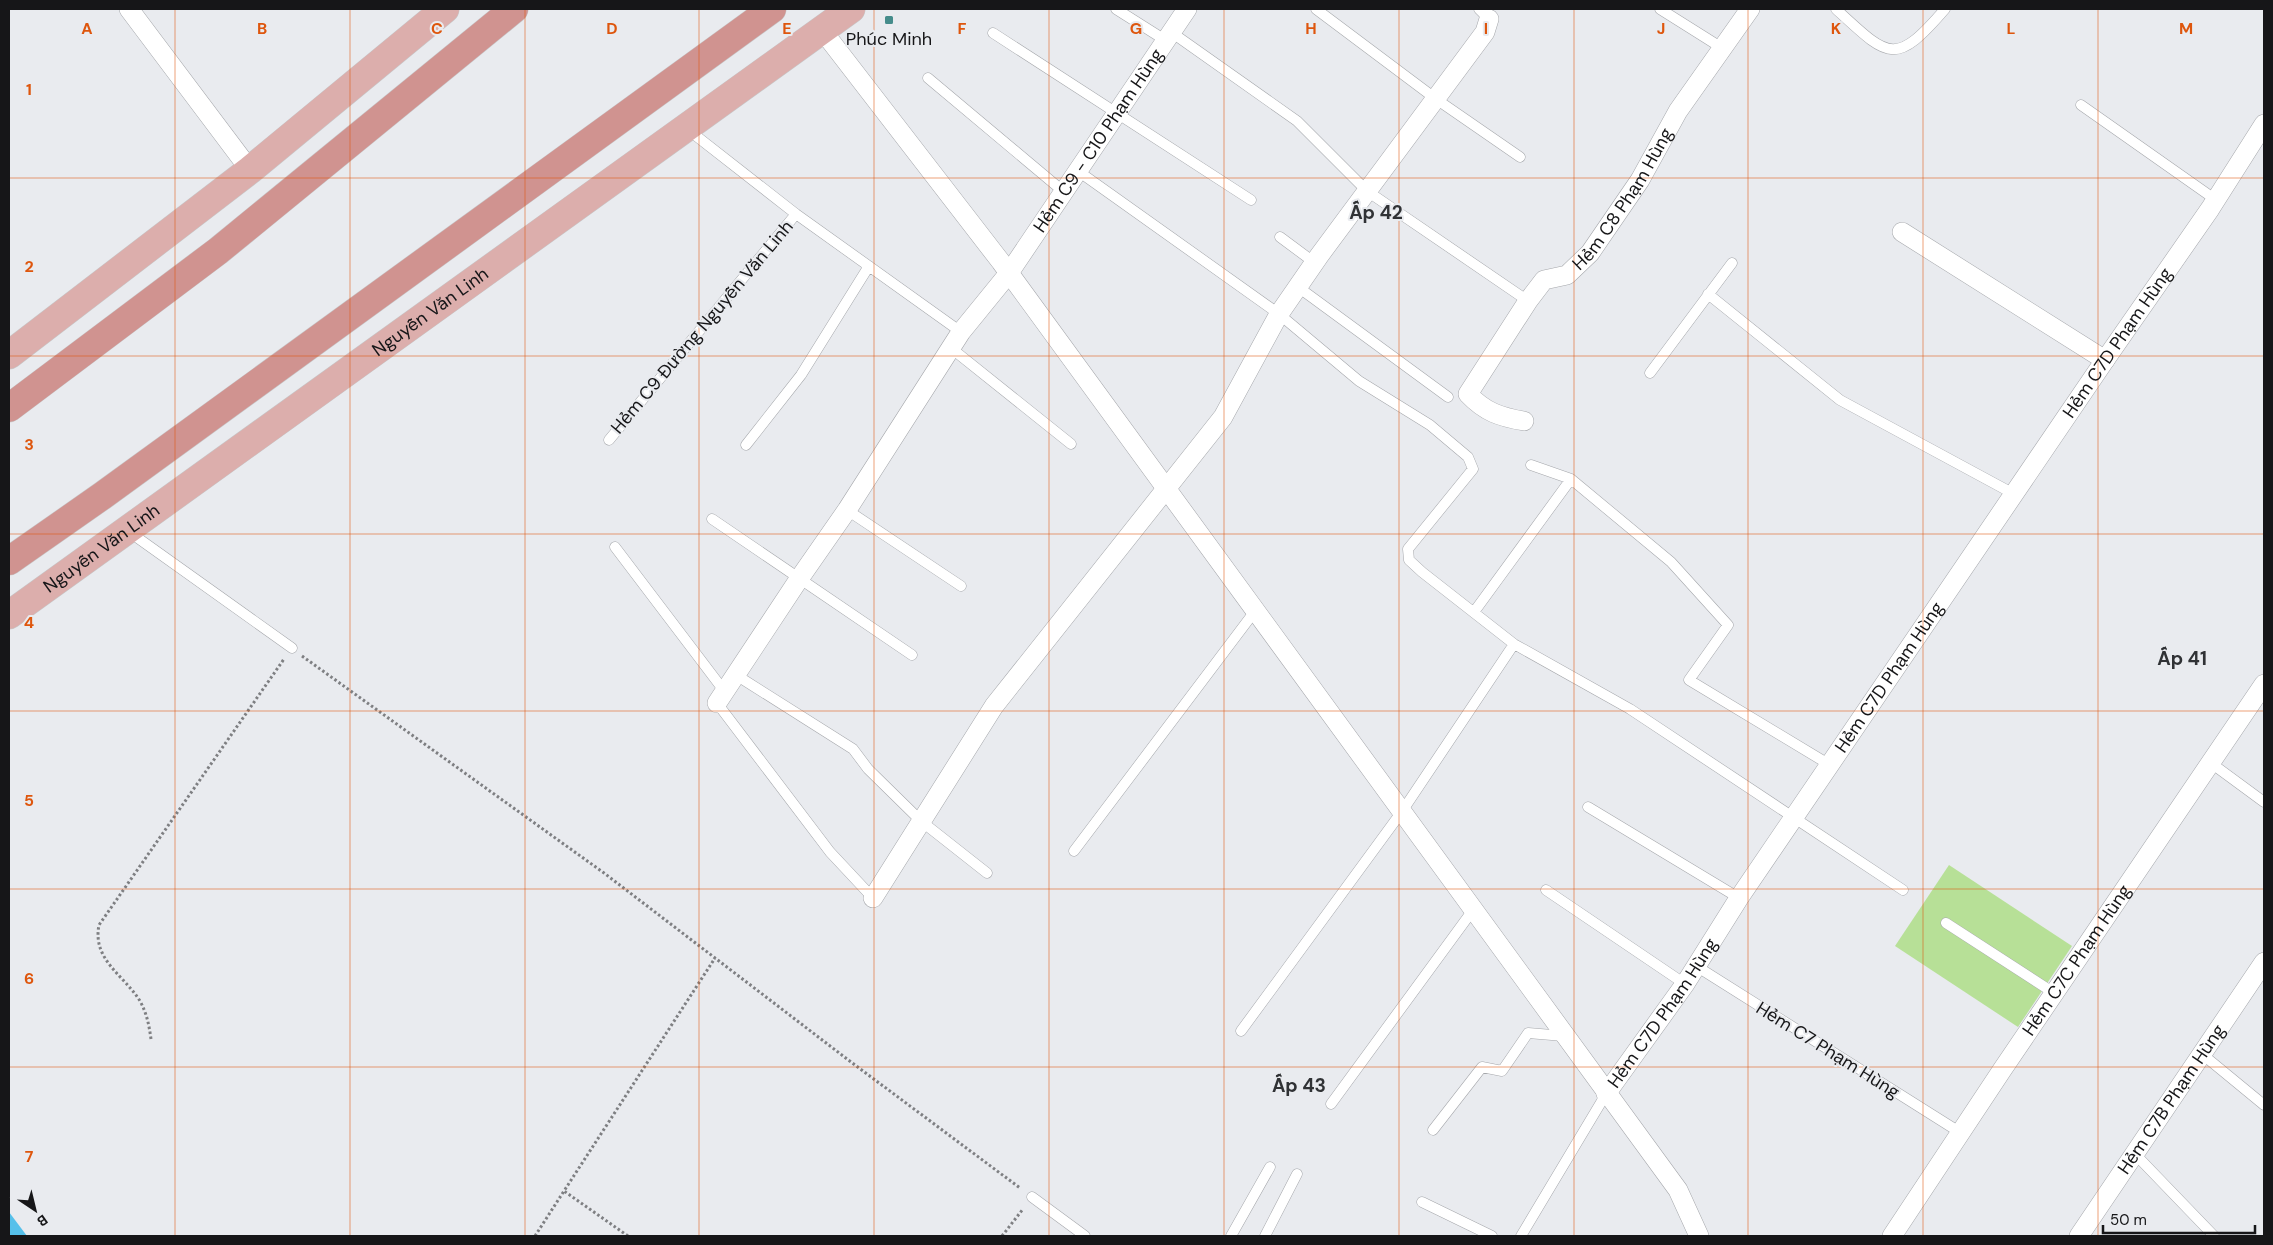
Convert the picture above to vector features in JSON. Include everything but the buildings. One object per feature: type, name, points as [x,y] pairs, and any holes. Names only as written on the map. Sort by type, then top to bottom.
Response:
[{"type":"highway","points":[[9,408],[218,251],[514,9]]},
{"type":"highway","points":[[9,561],[118,484],[772,9]]},
{"type":"main road","points":[[9,355],[250,170],[445,9]]},
{"type":"main road","name":"Nguyễn Văn Linh","points":[[9,614],[851,9]]},
{"type":"street","points":[[129,9],[250,170]]},
{"type":"street","name":"Hẻm C9 - C10 Phạm Hùng","points":[[721,697],[847,510],[961,332],[1009,273],[1115,113],[1187,9]]},
{"type":"street","name":"Hẻm C8 Phạm Hùng","points":[[1524,421],[1502,418],[1488,412],[1468,394],[1528,300],[1544,280],[1567,275],[1590,253],[1640,180],[1678,111],[1750,9]]},
{"type":"street","points":[[872,898],[994,706],[1223,417],[1279,314],[1485,32],[1484,14]]},
{"type":"street","points":[[822,30],[1009,273],[1255,611],[1403,810],[1564,1036],[1678,1190],[1699,1236]]},
{"type":"street","name":"Hẻm C7D Phạm Hùng","points":[[1606,1094],[1685,984],[1739,898],[1794,816],[2216,200],[2264,124]]},
{"type":"street","points":[[1902,232],[2105,360]]},
{"type":"street","name":"Hẻm C7C Phạm Hùng","points":[[1892,1236],[2264,684]]},
{"type":"street","name":"Hẻm C7B Phạm Hùng","points":[[2079,1236],[2264,962]]},
{"type":"lane","points":[[1116,9],[1168,36],[1297,121],[1367,191],[1528,300]]},
{"type":"lane","points":[[1316,9],[1436,99],[1520,157]]},
{"type":"lane","points":[[1660,9],[1722,48]]},
{"type":"lane","points":[[1836,9],[1867,38],[1893,50],[1900,50],[1927,30],[1945,9]]},
{"type":"lane","points":[[993,33],[1251,200]]},
{"type":"lane","points":[[928,78],[1064,192]]},
{"type":"lane","points":[[2081,105],[2216,200]]},
{"type":"lane","name":"Hẻm C9 Đường Nguyễn Văn Linh","points":[[685,128],[796,214],[961,332]]},
{"type":"lane","points":[[1078,171],[1279,314],[1359,381],[1430,425],[1468,457],[1473,469],[1408,549],[1407,555],[1422,572],[1514,644],[1630,709],[1903,890]]},
{"type":"lane","name":"Hẻm C9 Đường Nguyễn Văn Linh","points":[[608,440],[796,214]]},
{"type":"lane","points":[[1280,237],[1315,263]]},
{"type":"lane","points":[[1650,373],[1732,263]]},
{"type":"lane","points":[[746,444],[801,375],[869,266]]},
{"type":"lane","points":[[1298,287],[1448,397]]},
{"type":"lane","points":[[1708,294],[1840,400],[2014,494]]},
{"type":"lane","points":[[951,348],[1071,444]]},
{"type":"lane","points":[[1531,465],[1571,480],[1671,562],[1728,625],[1688,680],[1830,765]]},
{"type":"lane","points":[[1474,612],[1571,480]]},
{"type":"lane","points":[[847,510],[961,586]]},
{"type":"lane","points":[[712,519],[912,654]]},
{"type":"lane","points":[[128,530],[292,648]]},
{"type":"lane","points":[[615,547],[830,852],[872,898]]},
{"type":"lane","points":[[1074,851],[1255,611]]},
{"type":"lane","points":[[1241,1031],[1403,810],[1514,644]]},
{"type":"lane","points":[[736,674],[853,749],[868,768],[922,821],[987,873]]},
{"type":"lane","points":[[2211,763],[2264,802]]},
{"type":"lane","points":[[1588,807],[1739,898]]},
{"type":"lane","points":[[1546,890],[1685,984]]},
{"type":"lane","points":[[1331,1104],[1473,910]]},
{"type":"lane","points":[[1946,923],[2054,993]]},
{"type":"lane","name":"Hẻm C7 Phạm Hùng","points":[[1696,966],[1961,1133]]},
{"type":"lane","points":[[1433,1130],[1482,1067],[1502,1071],[1528,1033],[1564,1036]]},
{"type":"lane","points":[[2202,1054],[2264,1105]]},
{"type":"lane","name":"Hẻm C7D Phạm Hùng","points":[[1521,1236],[1606,1094]]},
{"type":"lane","points":[[2134,1154],[2214,1236]]},
{"type":"lane","points":[[1231,1236],[1270,1166]]},
{"type":"lane","points":[[1265,1236],[1297,1174]]},
{"type":"lane","points":[[1032,1196],[1085,1236]]},
{"type":"lane","points":[[1422,1202],[1492,1236]]},
{"type":"path","points":[[151,1039],[148,1018],[140,1000],[102,954],[96,939],[99,925],[292,648],[604,873],[1032,1196],[1002,1236]]},
{"type":"path","points":[[535,1236],[716,958]]},
{"type":"path","points":[[564,1191],[628,1236]]},
{"type":"green space","points":[[1949,865],[2072,946],[2018,1027],[1895,946]]},
{"type":"water","points":[[9,1212],[27,1236],[9,1236]]},
{"type":"place","name":"Phúc Minh","points":[[889,20]]},
{"type":"district","name":"Ấp 42","points":[[1376,212]]},
{"type":"district","name":"Ấp 41","points":[[2182,658]]},
{"type":"district","name":"Ấp 43","points":[[1299,1085]]}]
